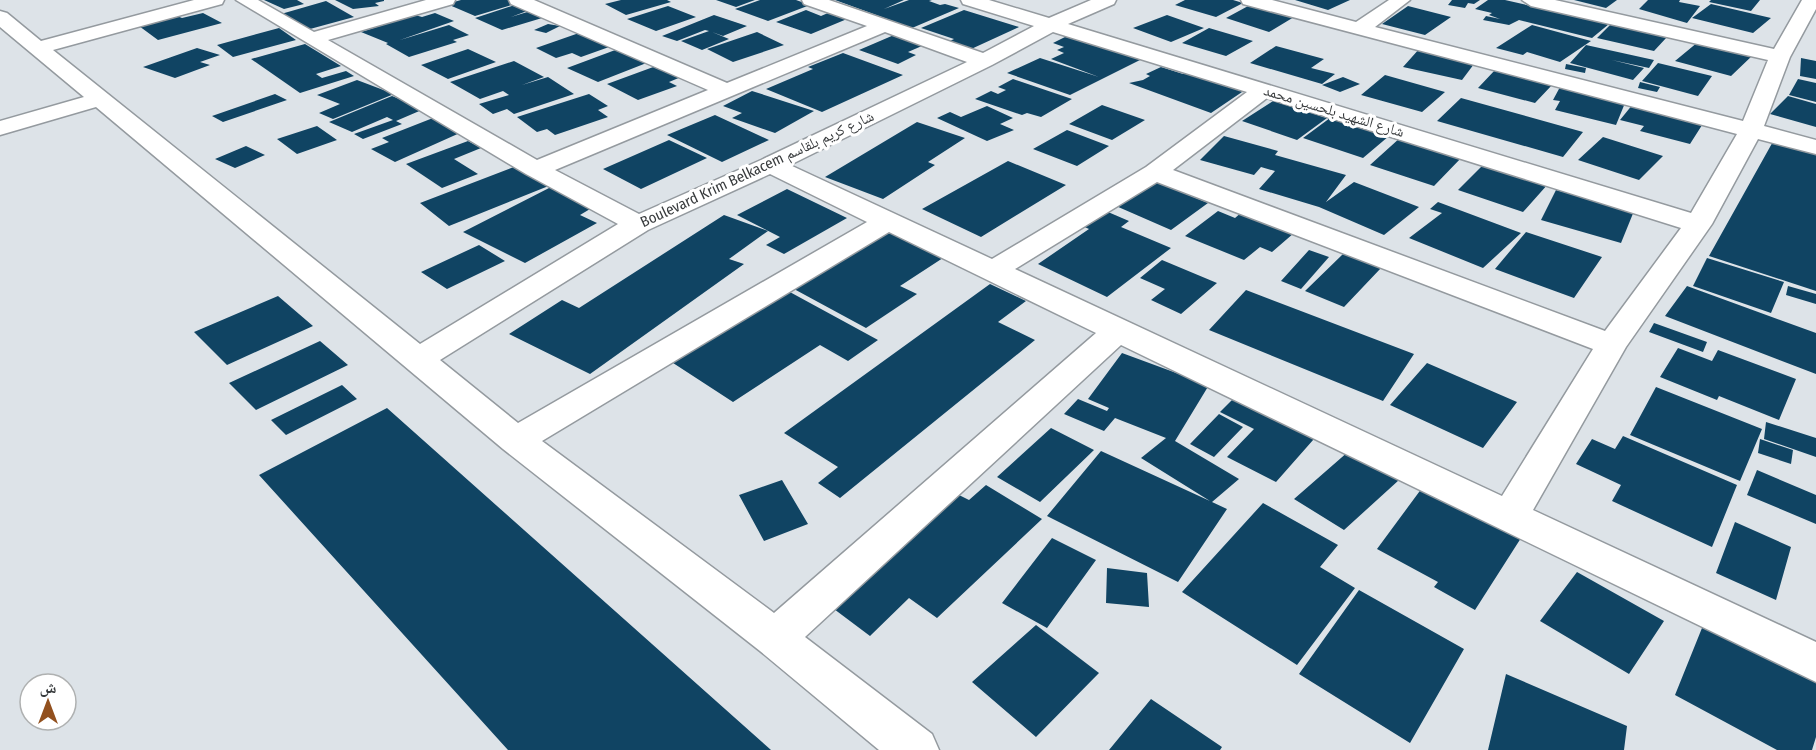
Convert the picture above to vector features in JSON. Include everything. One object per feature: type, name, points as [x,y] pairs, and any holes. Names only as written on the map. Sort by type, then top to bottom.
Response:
[{"type":"street","points":[[37,48],[215,0]]},
{"type":"street","points":[[245,0],[535,169],[638,224]]},
{"type":"street","points":[[311,39],[446,0]]},
{"type":"street","points":[[518,0],[728,91]]},
{"type":"street","points":[[811,0],[986,61]]},
{"type":"street","name":"شارع الشهيد بلحسين محمد","points":[[970,0],[1698,224]]},
{"type":"street","name":"Boulevard Krim Belkacem شارع كريم بلقاسم","points":[[419,359],[638,224],[770,165],[986,61],[1052,24],[1107,0]]},
{"type":"street","points":[[1250,0],[1816,147]]},
{"type":"street","points":[[1360,28],[1401,0]]},
{"type":"street","points":[[1531,0],[1780,57]]},
{"type":"street","points":[[1510,516],[1611,345],[1698,224],[1751,130],[1780,57],[1809,0],[1816,2]]},
{"type":"street","points":[[0,17],[516,440],[775,638],[915,750]]},
{"type":"street","points":[[535,169],[886,25]]},
{"type":"street","points":[[992,272],[1155,172],[1264,90]]},
{"type":"street","points":[[0,128],[101,99]]},
{"type":"street","points":[[770,165],[1816,663]]},
{"type":"street","points":[[1155,172],[1611,345]]},
{"type":"street","points":[[516,440],[887,222]]},
{"type":"street","points":[[775,638],[1118,331]]},
{"type":"building","points":[[264,0],[297,0],[304,4],[284,9]]},
{"type":"building","points":[[335,0],[384,1],[375,3],[379,6],[353,9]]},
{"type":"building","points":[[461,0],[510,0],[518,3],[475,16],[447,4]]},
{"type":"building","points":[[621,0],[667,0],[671,2],[626,15],[605,4]]},
{"type":"building","points":[[716,0],[755,0],[736,7]]},
{"type":"building","points":[[760,0],[796,0],[810,5],[768,21],[735,9]]},
{"type":"building","points":[[835,0],[904,0],[884,9],[909,0],[932,0],[929,1],[959,8],[912,28]]},
{"type":"building","points":[[1185,0],[1233,0],[1243,3],[1216,17],[1175,5]]},
{"type":"building","points":[[1295,0],[1350,0],[1328,10]]},
{"type":"building","points":[[1452,0],[1480,0],[1474,4],[1468,3],[1465,8],[1448,5]]},
{"type":"building","points":[[1488,0],[1505,0],[1609,24],[1592,38],[1519,20],[1509,25],[1483,20],[1486,16],[1500,19],[1489,15],[1492,13],[1475,9]]},
{"type":"building","points":[[1574,0],[1617,0],[1606,8]]},
{"type":"building","points":[[1648,0],[1680,0],[1679,2],[1700,6],[1687,23],[1639,9]]},
{"type":"building","points":[[1711,0],[1760,0],[1751,11],[1709,2]]},
{"type":"building","points":[[326,1],[354,17],[310,29],[281,14]]},
{"type":"building","points":[[521,3],[535,8],[511,17],[537,9],[552,15],[502,30],[475,18]]},
{"type":"building","points":[[1711,4],[1771,18],[1753,33],[1692,18]]},
{"type":"building","points":[[1250,5],[1294,17],[1269,32],[1226,18]]},
{"type":"building","points":[[668,6],[696,17],[656,31],[627,19]]},
{"type":"building","points":[[1408,6],[1451,17],[1425,35],[1382,24]]},
{"type":"building","points":[[806,10],[821,16],[828,13],[847,19],[811,34],[776,22]]},
{"type":"building","points":[[964,10],[1019,27],[969,50],[946,43],[954,39],[921,28]]},
{"type":"building","points":[[203,13],[222,23],[158,40],[139,26],[177,16],[182,18]]},
{"type":"building","points":[[435,13],[454,21],[400,40],[449,25],[469,35],[453,40],[457,42],[409,57],[386,44],[388,43],[361,32],[415,15],[422,17]]},
{"type":"building","points":[[714,15],[747,26],[723,36],[712,32],[729,39],[702,50],[681,41],[709,31],[705,30],[677,41],[662,36]]},
{"type":"building","points":[[1167,15],[1204,28],[1171,42],[1133,28]]},
{"type":"building","points":[[548,24],[560,26],[546,33],[534,30]]},
{"type":"building","points":[[1611,24],[1667,37],[1654,51],[1597,38]]},
{"type":"building","points":[[1532,25],[1591,41],[1560,62],[1527,52],[1523,55],[1496,48]]},
{"type":"building","points":[[279,28],[296,40],[233,57],[217,45]]},
{"type":"building","points":[[1209,28],[1253,41],[1226,56],[1182,43]]},
{"type":"building","points":[[757,32],[784,45],[733,62],[707,49]]},
{"type":"building","points":[[901,32],[931,42],[908,52],[916,55],[898,64],[859,50]]},
{"type":"building","points":[[579,33],[609,47],[581,57],[572,53],[556,58],[536,48]]},
{"type":"building","points":[[1071,34],[1142,59],[1070,95],[1007,73],[1040,58],[1099,77],[1051,59],[1064,53],[1057,50],[1064,47],[1053,43]]},
{"type":"building","points":[[1698,42],[1753,55],[1731,76],[1675,61]]},
{"type":"building","points":[[305,44],[341,66],[316,74],[322,78],[346,71],[354,76],[300,93],[251,59]]},
{"type":"building","points":[[1586,45],[1654,60],[1649,68],[1612,60],[1644,68],[1633,80],[1570,63]]},
{"type":"building","points":[[1276,46],[1324,59],[1311,68],[1335,74],[1322,84],[1250,63]]},
{"type":"building","points":[[197,48],[220,55],[200,62],[210,65],[175,78],[143,67]]},
{"type":"building","points":[[1420,48],[1477,60],[1462,80],[1403,67]]},
{"type":"building","points":[[468,49],[496,62],[448,79],[421,65]]},
{"type":"building","points":[[618,49],[649,62],[598,82],[567,68]]},
{"type":"building","points":[[843,53],[903,75],[822,112],[766,89],[813,69],[808,67]]},
{"type":"building","points":[[1801,58],[1816,61],[1816,79],[1800,76]]},
{"type":"building","points":[[514,61],[544,77],[522,85],[548,77],[574,94],[514,114],[507,109],[493,114],[479,104],[509,95],[503,91],[480,99],[450,82]]},
{"type":"building","points":[[1658,63],[1712,76],[1698,96],[1642,81]]},
{"type":"building","points":[[1566,64],[1586,68],[1585,73],[1565,69]]},
{"type":"building","points":[[656,66],[681,77],[669,82],[677,86],[638,100],[607,84]]},
{"type":"building","points":[[1161,67],[1183,74],[1187,72],[1245,90],[1211,113],[1129,83],[1143,80],[1150,76],[1146,74]]},
{"type":"building","points":[[1495,70],[1552,85],[1535,103],[1478,88]]},
{"type":"building","points":[[1385,75],[1445,92],[1422,112],[1361,95]]},
{"type":"building","points":[[1343,77],[1360,84],[1340,92],[1322,85]]},
{"type":"building","points":[[1013,79],[1072,99],[1041,117],[1027,113],[1022,115],[975,99],[991,91],[998,94],[1006,90],[998,87]]},
{"type":"building","points":[[1798,79],[1816,83],[1816,102],[1789,95]]},
{"type":"building","points":[[357,80],[394,94],[333,119],[319,113],[340,104],[317,95]]},
{"type":"building","points":[[1640,82],[1660,87],[1657,92],[1638,88]]},
{"type":"building","points":[[1560,87],[1625,103],[1616,125],[1555,110],[1560,101],[1553,100]]},
{"type":"building","points":[[752,91],[814,111],[775,133],[732,118],[742,113],[723,106]]},
{"type":"building","points":[[275,94],[287,100],[223,122],[212,116]]},
{"type":"building","points":[[589,94],[608,106],[598,110],[608,117],[555,135],[547,129],[537,132],[517,117]]},
{"type":"building","points":[[392,96],[424,109],[396,121],[402,124],[363,139],[354,134],[393,120],[387,117],[352,132],[329,122]]},
{"type":"building","points":[[1788,96],[1816,104],[1816,127],[1770,114]]},
{"type":"building","points":[[1461,98],[1583,132],[1563,157],[1437,121]]},
{"type":"building","points":[[1273,101],[1327,118],[1297,140],[1242,121]]},
{"type":"building","points":[[1633,104],[1704,122],[1690,144],[1640,131],[1644,126],[1620,120]]},
{"type":"building","points":[[1102,105],[1145,120],[1112,140],[1069,124]]},
{"type":"building","points":[[987,106],[1013,118],[1000,124],[1014,130],[987,141],[937,118],[950,112],[961,117]]},
{"type":"building","points":[[715,115],[769,140],[722,162],[667,135]]},
{"type":"building","points":[[433,118],[462,132],[395,162],[371,149],[389,142],[382,138]]},
{"type":"building","points":[[1330,118],[1389,136],[1363,158],[1303,138]]},
{"type":"building","points":[[917,122],[965,138],[928,162],[935,165],[883,199],[825,177]]},
{"type":"building","points":[[317,126],[337,140],[297,154],[277,139]]},
{"type":"building","points":[[1067,130],[1109,146],[1077,166],[1033,149]]},
{"type":"building","points":[[1224,136],[1278,151],[1275,155],[1346,175],[1326,202],[1354,182],[1419,207],[1384,235],[1319,207],[1259,189],[1275,171],[1261,167],[1254,175],[1200,160]]},
{"type":"building","points":[[1401,137],[1463,156],[1434,186],[1370,165]]},
{"type":"building","points":[[1603,137],[1663,156],[1639,180],[1578,160]]},
{"type":"building","points":[[1775,138],[1816,149],[1816,291],[1709,256]]},
{"type":"building","points":[[669,140],[707,158],[641,189],[603,169]]},
{"type":"building","points":[[468,141],[481,148],[454,159],[478,174],[442,188],[406,164]]},
{"type":"building","points":[[246,146],[265,155],[235,168],[215,159]]},
{"type":"building","points":[[1008,161],[1066,185],[981,237],[922,209]]},
{"type":"building","points":[[1484,164],[1548,184],[1523,212],[1458,190]]},
{"type":"building","points":[[519,165],[551,185],[449,226],[420,203]]},
{"type":"building","points":[[1154,181],[1208,203],[1171,230],[1116,206]]},
{"type":"building","points":[[551,187],[595,206],[580,215],[597,223],[525,263],[463,232]]},
{"type":"building","points":[[787,189],[847,218],[784,254],[766,245],[780,237],[737,215]]},
{"type":"building","points":[[1556,190],[1634,211],[1621,243],[1541,220]]},
{"type":"building","points":[[1438,202],[1521,233],[1483,268],[1409,238],[1442,213],[1430,209]]},
{"type":"building","points":[[1101,209],[1129,221],[1121,227],[1171,248],[1107,297],[1038,264],[1089,229],[1078,224]]},
{"type":"building","points":[[1218,211],[1235,218],[1242,212],[1294,233],[1272,252],[1260,247],[1244,260],[1185,236]]},
{"type":"building","points":[[724,215],[768,231],[729,259],[744,264],[590,374],[509,334],[562,300],[579,308]]},
{"type":"building","points":[[891,230],[946,256],[900,286],[917,294],[866,328],[794,289]]},
{"type":"building","points":[[1526,232],[1602,257],[1574,298],[1495,269]]},
{"type":"building","points":[[479,245],[505,261],[447,289],[421,272]]},
{"type":"building","points":[[1309,250],[1329,257],[1301,289],[1281,281]]},
{"type":"building","points":[[1343,254],[1381,268],[1344,307],[1305,291]]},
{"type":"building","points":[[1707,258],[1784,282],[1771,313],[1693,286]]},
{"type":"building","points":[[1162,260],[1217,283],[1181,314],[1151,300],[1165,289],[1140,278]]},
{"type":"building","points":[[990,284],[1026,301],[998,322],[1035,340],[840,498],[818,483],[838,467],[784,433]]},
{"type":"building","points":[[1687,286],[1816,333],[1816,374],[1665,316]]},
{"type":"building","points":[[1788,286],[1816,294],[1816,304],[1786,295]]},
{"type":"building","points":[[1246,290],[1414,354],[1383,401],[1209,330]]},
{"type":"building","points":[[788,291],[878,340],[848,361],[820,345],[733,402],[670,361]]},
{"type":"building","points":[[278,296],[313,326],[227,365],[194,332]]},
{"type":"building","points":[[1654,323],[1707,342],[1703,352],[1649,332]]},
{"type":"building","points":[[320,341],[348,365],[256,410],[229,383]]},
{"type":"building","points":[[1678,348],[1712,361],[1718,350],[1796,379],[1779,420],[1719,396],[1717,400],[1660,377]]},
{"type":"building","points":[[1122,353],[1209,385],[1175,441],[1239,479],[1212,502],[1227,509],[1178,582],[1047,516],[1101,451],[1210,501],[1141,458],[1166,438],[1115,418],[1104,431],[1064,414],[1078,399],[1107,411],[1109,408],[1088,399]]},
{"type":"building","points":[[1427,363],[1517,402],[1483,448],[1390,405]]},
{"type":"building","points":[[342,385],[357,399],[286,435],[271,420]]},
{"type":"building","points":[[1656,387],[1762,429],[1740,481],[1630,435]]},
{"type":"building","points":[[1240,392],[1321,431],[1276,482],[1227,457],[1254,429],[1220,412]]},
{"type":"building","points":[[387,408],[771,750],[508,750],[259,475]]},
{"type":"building","points":[[1219,414],[1243,427],[1214,457],[1190,444]]},
{"type":"building","points":[[1766,422],[1816,438],[1816,457],[1764,439]]},
{"type":"building","points":[[1051,428],[1094,450],[1040,502],[997,477]]},
{"type":"building","points":[[1623,436],[1737,485],[1712,547],[1612,501],[1621,485],[1576,464],[1592,439],[1615,449]]},
{"type":"building","points":[[1760,439],[1793,450],[1791,464],[1758,453]]},
{"type":"building","points":[[1349,451],[1399,480],[1344,530],[1294,499]]},
{"type":"building","points":[[1757,470],[1816,495],[1816,524],[1747,495]]},
{"type":"building","points":[[782,480],[808,524],[764,541],[739,495]]},
{"type":"building","points":[[986,485],[1042,519],[937,618],[909,598],[870,636],[830,606],[949,490],[969,500]]},
{"type":"building","points":[[1422,488],[1521,538],[1475,610],[1434,587],[1438,582],[1377,549]]},
{"type":"building","points":[[1263,503],[1338,545],[1320,567],[1355,588],[1297,665],[1182,592]]},
{"type":"building","points":[[1735,522],[1791,547],[1776,600],[1716,573]]},
{"type":"building","points":[[1052,538],[1096,560],[1047,628],[1002,603]]},
{"type":"building","points":[[1107,568],[1147,573],[1149,607],[1106,603]]},
{"type":"building","points":[[1577,572],[1664,621],[1629,674],[1540,621]]},
{"type":"building","points":[[1359,590],[1464,649],[1410,743],[1299,674]]},
{"type":"building","points":[[1704,623],[1816,679],[1816,737],[1812,750],[1777,750],[1675,695]]},
{"type":"building","points":[[1036,625],[1099,673],[1036,737],[972,682]]},
{"type":"building","points":[[1506,674],[1627,726],[1624,750],[1488,750]]},
{"type":"building","points":[[1151,699],[1222,747],[1220,750],[1109,750]]}]
